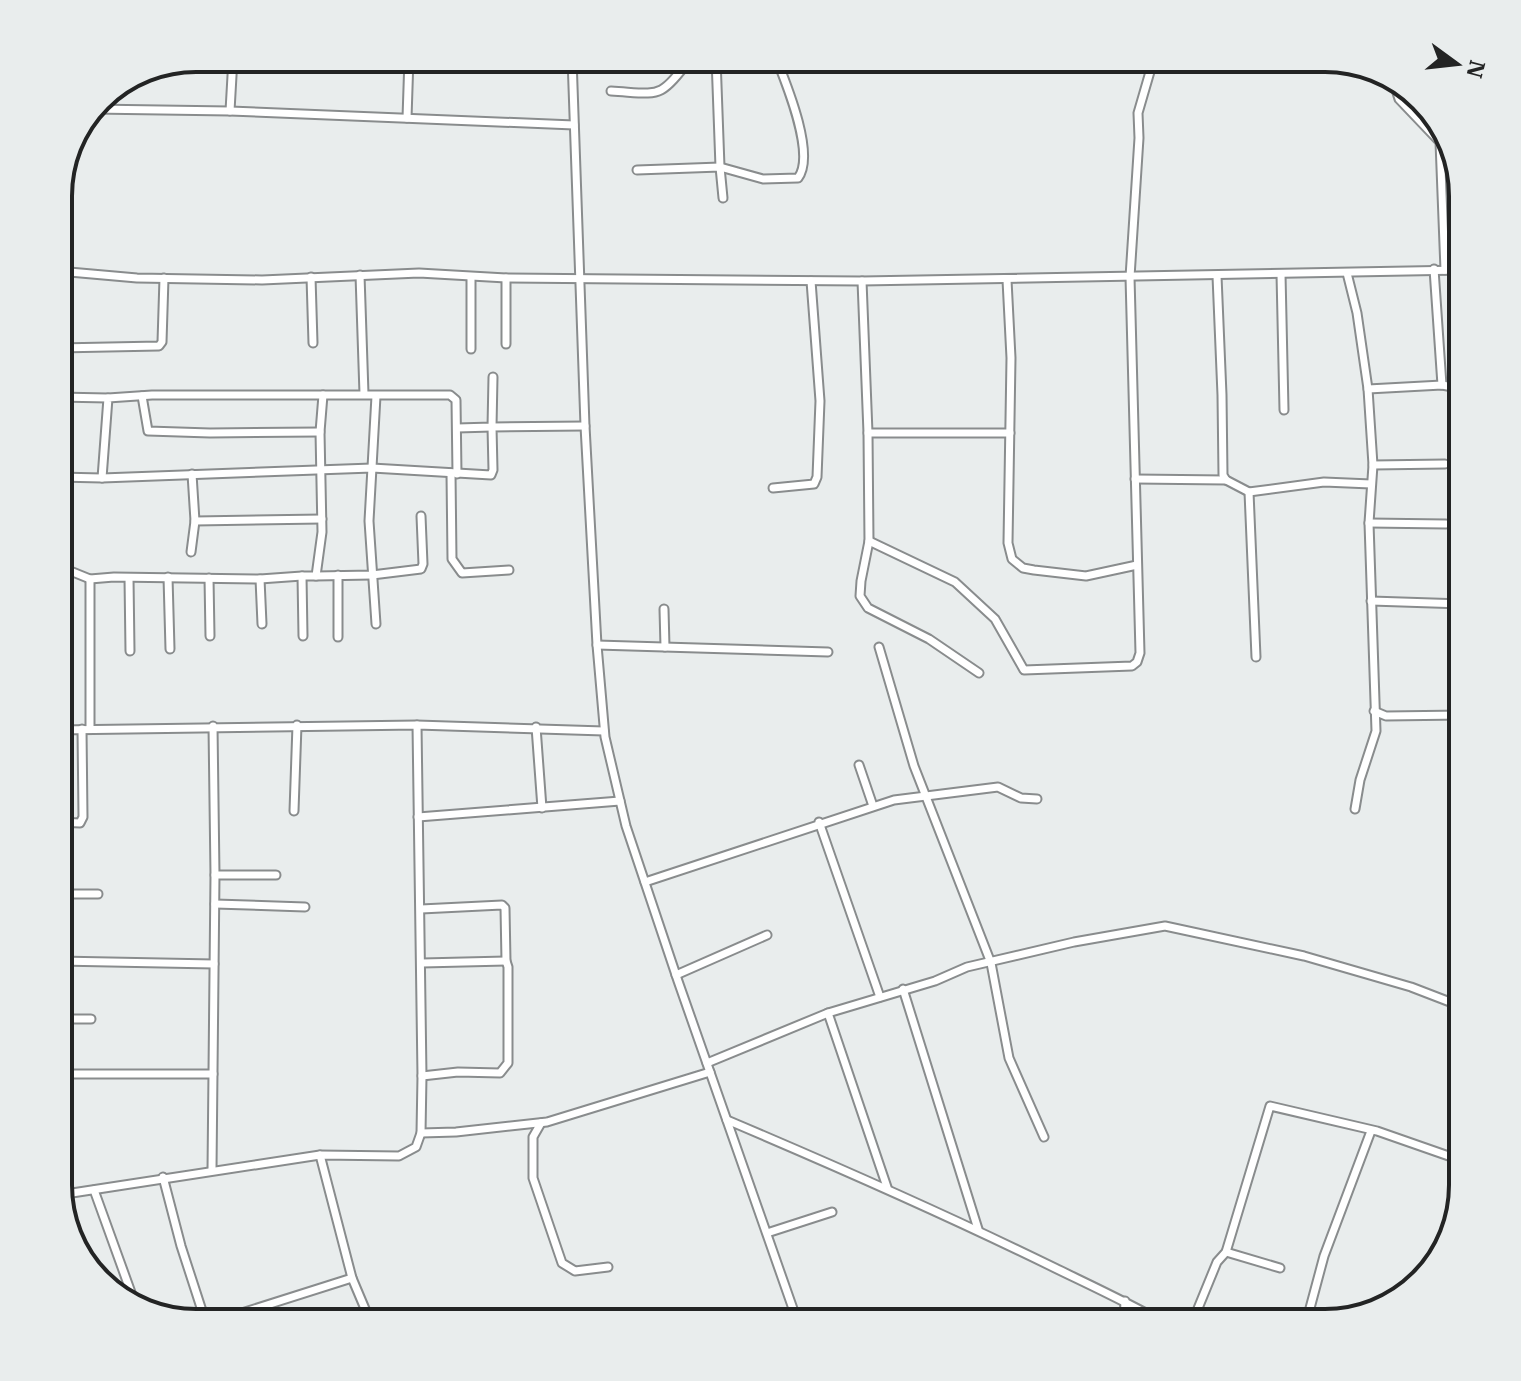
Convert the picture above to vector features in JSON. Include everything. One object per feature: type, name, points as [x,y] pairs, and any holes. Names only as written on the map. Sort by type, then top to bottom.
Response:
[{"type":"street","points":[[230,111],[232,72]]},
{"type":"street","points":[[407,118],[409,72]]},
{"type":"street","points":[[572,72],[585,426],[604,731],[620,801],[645,882],[793,1309]]},
{"type":"street","points":[[611,91],[659,93],[680,72]]},
{"type":"street","points":[[717,72],[723,198]]},
{"type":"street","points":[[637,170],[720,167],[763,179],[788,180],[801,176],[802,137],[781,72]]},
{"type":"street","points":[[869,541],[955,582],[995,619],[1021,667],[1028,670],[1136,664],[1140,653],[1130,277],[1138,113],[1150,72]]},
{"type":"street","points":[[1398,96],[1431,133]]},
{"type":"street","points":[[108,109],[574,125]]},
{"type":"street","points":[[1440,152],[1445,270]]},
{"type":"street","points":[[1434,269],[1442,385]]},
{"type":"street","points":[[72,272],[262,280],[419,273],[506,278],[862,281],[1449,270]]},
{"type":"street","points":[[1347,273],[1357,313],[1368,389],[1373,465],[1369,523],[1376,731],[1360,780],[1355,809]]},
{"type":"street","points":[[1281,274],[1284,410]]},
{"type":"street","points":[[360,275],[364,394]]},
{"type":"street","points":[[1217,276],[1223,475],[1226,480]]},
{"type":"street","points":[[311,277],[313,343]]},
{"type":"street","points":[[471,277],[471,349]]},
{"type":"street","points":[[72,348],[159,346],[162,342],[164,278]]},
{"type":"street","points":[[506,278],[506,344]]},
{"type":"street","points":[[1007,280],[1011,358],[1008,543],[1012,559],[1023,568],[1086,576],[1137,565]]},
{"type":"street","points":[[773,488],[807,486],[814,484],[817,477],[820,401],[811,281]]},
{"type":"street","points":[[862,281],[869,541],[860,596],[868,608],[929,639],[979,673]]},
{"type":"street","points":[[72,477],[372,468],[454,474],[493,473],[493,377]]},
{"type":"street","points":[[1368,389],[1449,386]]},
{"type":"street","points":[[316,576],[322,519],[320,432],[323,395]]},
{"type":"street","points":[[142,396],[148,431],[320,432]]},
{"type":"street","points":[[376,396],[369,521],[376,624]]},
{"type":"street","points":[[72,397],[453,396],[456,400],[457,428],[452,559],[462,573],[509,570]]},
{"type":"street","points":[[102,478],[108,398]]},
{"type":"street","points":[[457,428],[585,426]]},
{"type":"street","points":[[868,433],[1010,433]]},
{"type":"street","points":[[1373,465],[1445,464]]},
{"type":"street","points":[[191,552],[195,521],[192,474]]},
{"type":"street","points":[[1135,479],[1226,480],[1249,492],[1324,482],[1371,484]]},
{"type":"street","points":[[1249,492],[1256,657]]},
{"type":"street","points":[[72,572],[90,579],[260,579],[372,575],[421,569],[421,516]]},
{"type":"street","points":[[195,521],[322,519]]},
{"type":"street","points":[[1369,523],[1446,524]]},
{"type":"street","points":[[338,575],[338,637]]},
{"type":"street","points":[[302,576],[303,636]]},
{"type":"street","points":[[168,577],[170,649]]},
{"type":"street","points":[[129,578],[130,651]]},
{"type":"street","points":[[209,578],[210,636]]},
{"type":"street","points":[[72,823],[80,823],[83,817],[90,579]]},
{"type":"street","points":[[260,579],[262,624]]},
{"type":"street","points":[[1371,601],[1449,604]]},
{"type":"street","points":[[664,609],[665,647]]},
{"type":"street","points":[[597,645],[828,652]]},
{"type":"street","points":[[879,647],[914,766],[991,963],[1009,1058],[1044,1137]]},
{"type":"street","points":[[1374,711],[1386,716],[1449,715]]},
{"type":"street","points":[[294,811],[297,725]]},
{"type":"street","points":[[72,729],[417,725],[604,731]]},
{"type":"street","points":[[72,1193],[320,1155],[399,1156],[416,1147],[421,1133],[422,1076],[417,725]]},
{"type":"street","points":[[212,1170],[215,904],[213,726]]},
{"type":"street","points":[[536,727],[542,808]]},
{"type":"street","points":[[859,765],[873,806]]},
{"type":"street","points":[[645,882],[819,822],[894,800],[998,787],[1021,798],[1037,799]]},
{"type":"street","points":[[418,817],[620,801]]},
{"type":"street","points":[[819,822],[880,997]]},
{"type":"street","points":[[215,875],[276,875]]},
{"type":"street","points":[[72,894],[98,894]]},
{"type":"street","points":[[215,904],[305,907]]},
{"type":"street","points":[[421,909],[502,905],[505,908],[508,980],[506,1069],[500,1073],[458,1072],[422,1076]]},
{"type":"street","points":[[421,1133],[541,1123],[708,1068],[828,1013],[935,981],[967,967],[1074,942],[1165,926],[1304,956],[1411,987],[1449,1002]]},
{"type":"street","points":[[676,975],[767,935]]},
{"type":"street","points":[[72,961],[214,964]]},
{"type":"street","points":[[422,963],[506,961]]},
{"type":"street","points":[[903,989],[978,1229]]},
{"type":"street","points":[[828,1013],[887,1187]]},
{"type":"street","points":[[72,1019],[91,1019]]},
{"type":"street","points":[[72,1074],[213,1074]]},
{"type":"street","points":[[1198,1309],[1217,1262],[1226,1252],[1270,1106],[1377,1131],[1449,1156]]},
{"type":"street","points":[[727,1120],[887,1187],[1139,1309]]},
{"type":"street","points":[[541,1123],[533,1137],[533,1178],[562,1263],[575,1271],[608,1267]]},
{"type":"street","points":[[1310,1309],[1324,1256],[1371,1131]]},
{"type":"street","points":[[320,1155],[352,1278],[365,1309]]},
{"type":"street","points":[[163,1177],[181,1246],[203,1309]]},
{"type":"street","points":[[94,1190],[130,1290]]},
{"type":"street","points":[[767,1233],[832,1212]]},
{"type":"street","points":[[1226,1252],[1280,1268]]},
{"type":"street","points":[[253,1309],[352,1278]]},
{"type":"street","points":[[1125,1301],[1125,1309]]}]
